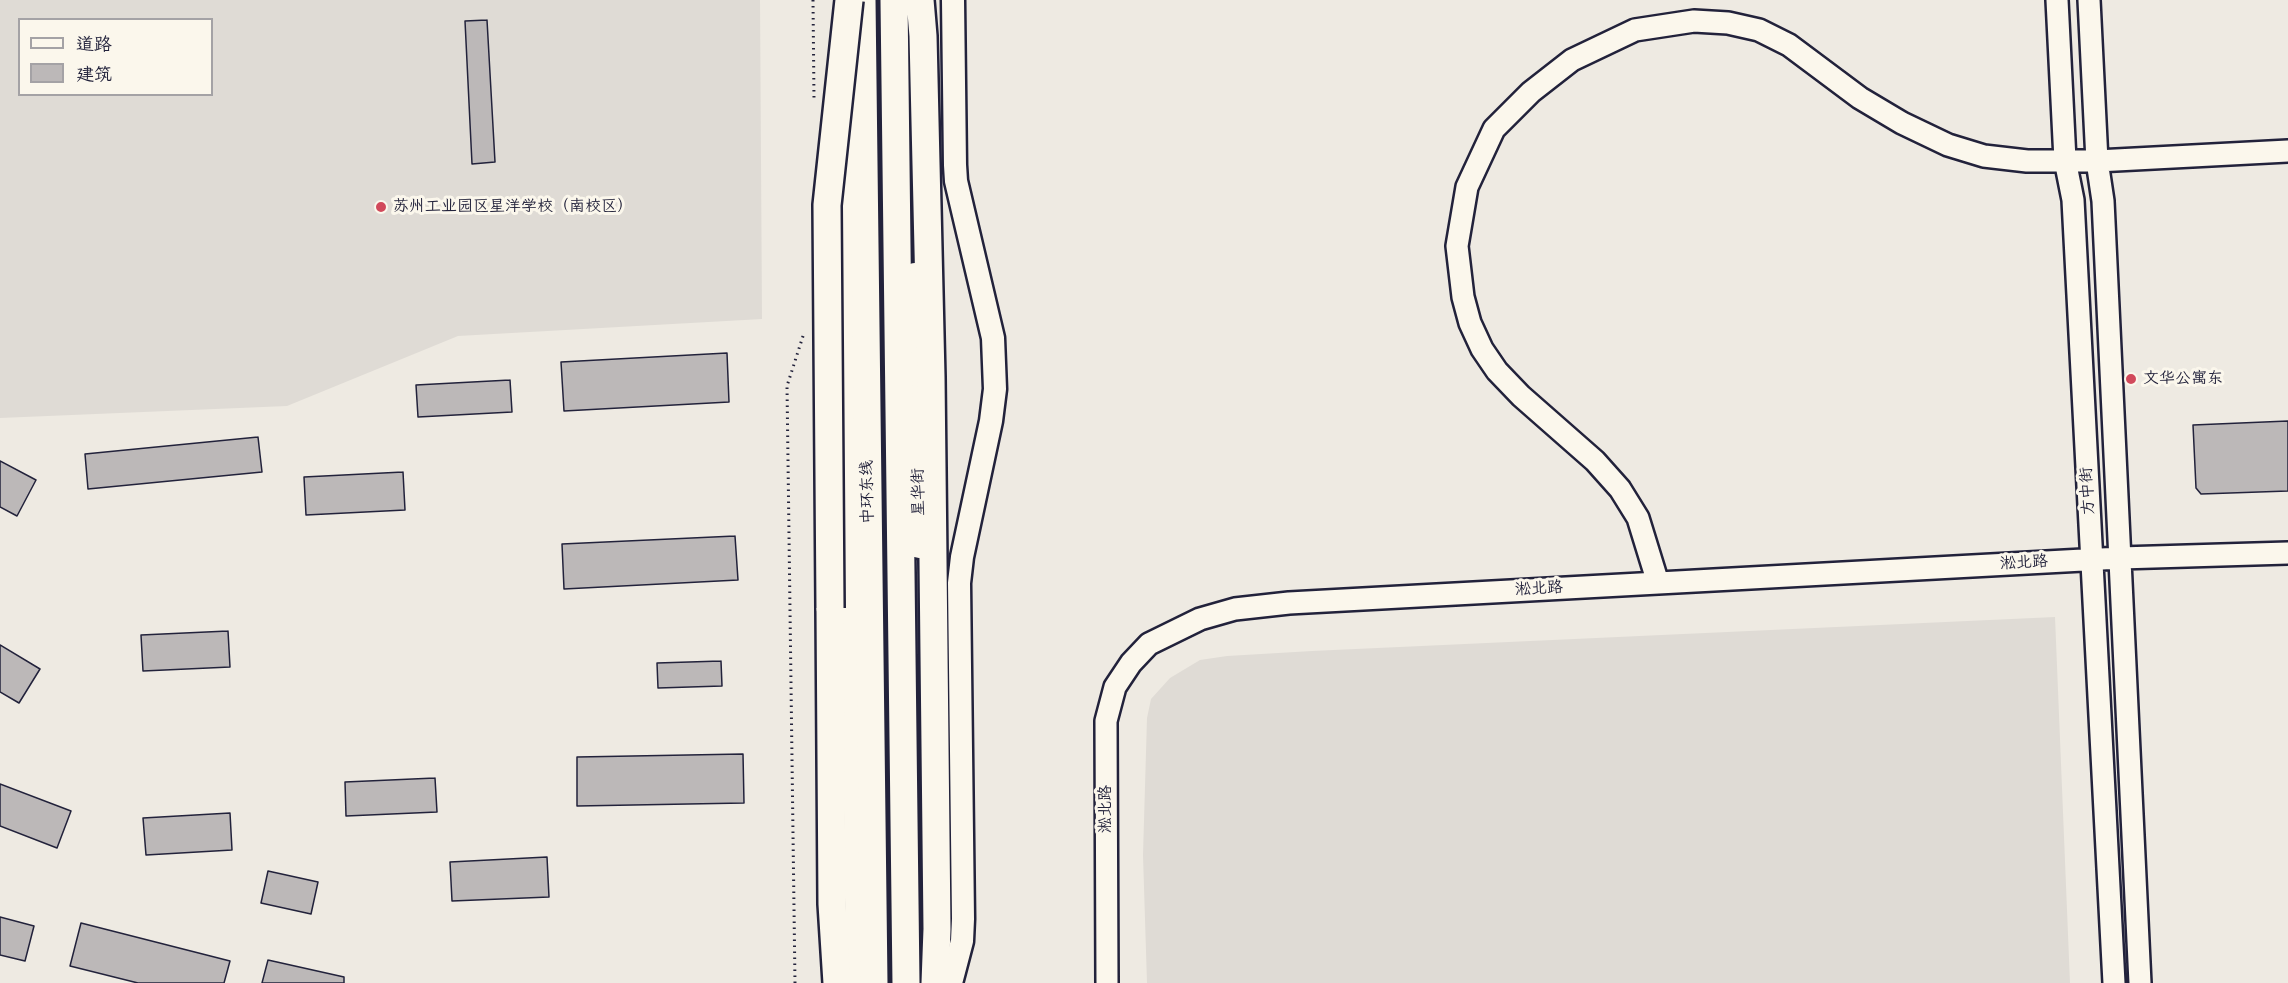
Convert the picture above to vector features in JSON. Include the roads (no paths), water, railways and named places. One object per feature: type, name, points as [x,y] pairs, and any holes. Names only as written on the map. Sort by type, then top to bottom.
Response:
[{"type":"highway","points":[[837,983],[832,904],[827,205],[847,0]]},
{"type":"highway","name":"中环东线","points":[[862,0],[874,983]]},
{"type":"highway","name":"中环东线","points":[[894,0],[906,983]]},
{"type":"highway","points":[[920,0],[923,36],[931,376],[937,929],[935,983]]},
{"type":"main road","points":[[847,0],[857,983]]},
{"type":"main road","name":"星华街","points":[[911,0],[926,983]]},
{"type":"main road","points":[[951,983],[960,952],[963,919],[959,583],[991,421],[995,389],[993,338],[956,181],[953,0]]},
{"type":"street","name":"方中街","points":[[2057,0],[2065,160],[2073,200],[2114,983]]},
{"type":"street","name":"方中街","points":[[2089,0],[2097,161],[2103,201],[2140,983]]},
{"type":"street","points":[[1658,583],[1638,518],[1620,489],[1595,461],[1521,396],[1497,371],[1482,349],[1470,323],[1463,297],[1457,246],[1467,187],[1494,129],[1531,92],[1572,60],[1635,30],[1694,21],[1728,23],[1759,30],[1789,45],[1860,98],[1902,123],[1948,145],[1984,156],[2027,161],[2097,161],[2288,151]]},
{"type":"street","name":"淞北路","points":[[1107,983],[1106,721],[1115,687],[1131,663],[1149,644],[1200,619],[1235,609],[1301,603],[2120,558],[2288,553]]},
{"type":"place","name":"苏州工业园区星洋学校（南校区）","points":[[381,207]]},
{"type":"place","name":"文华公寓东","points":[[2131,379]]}]
